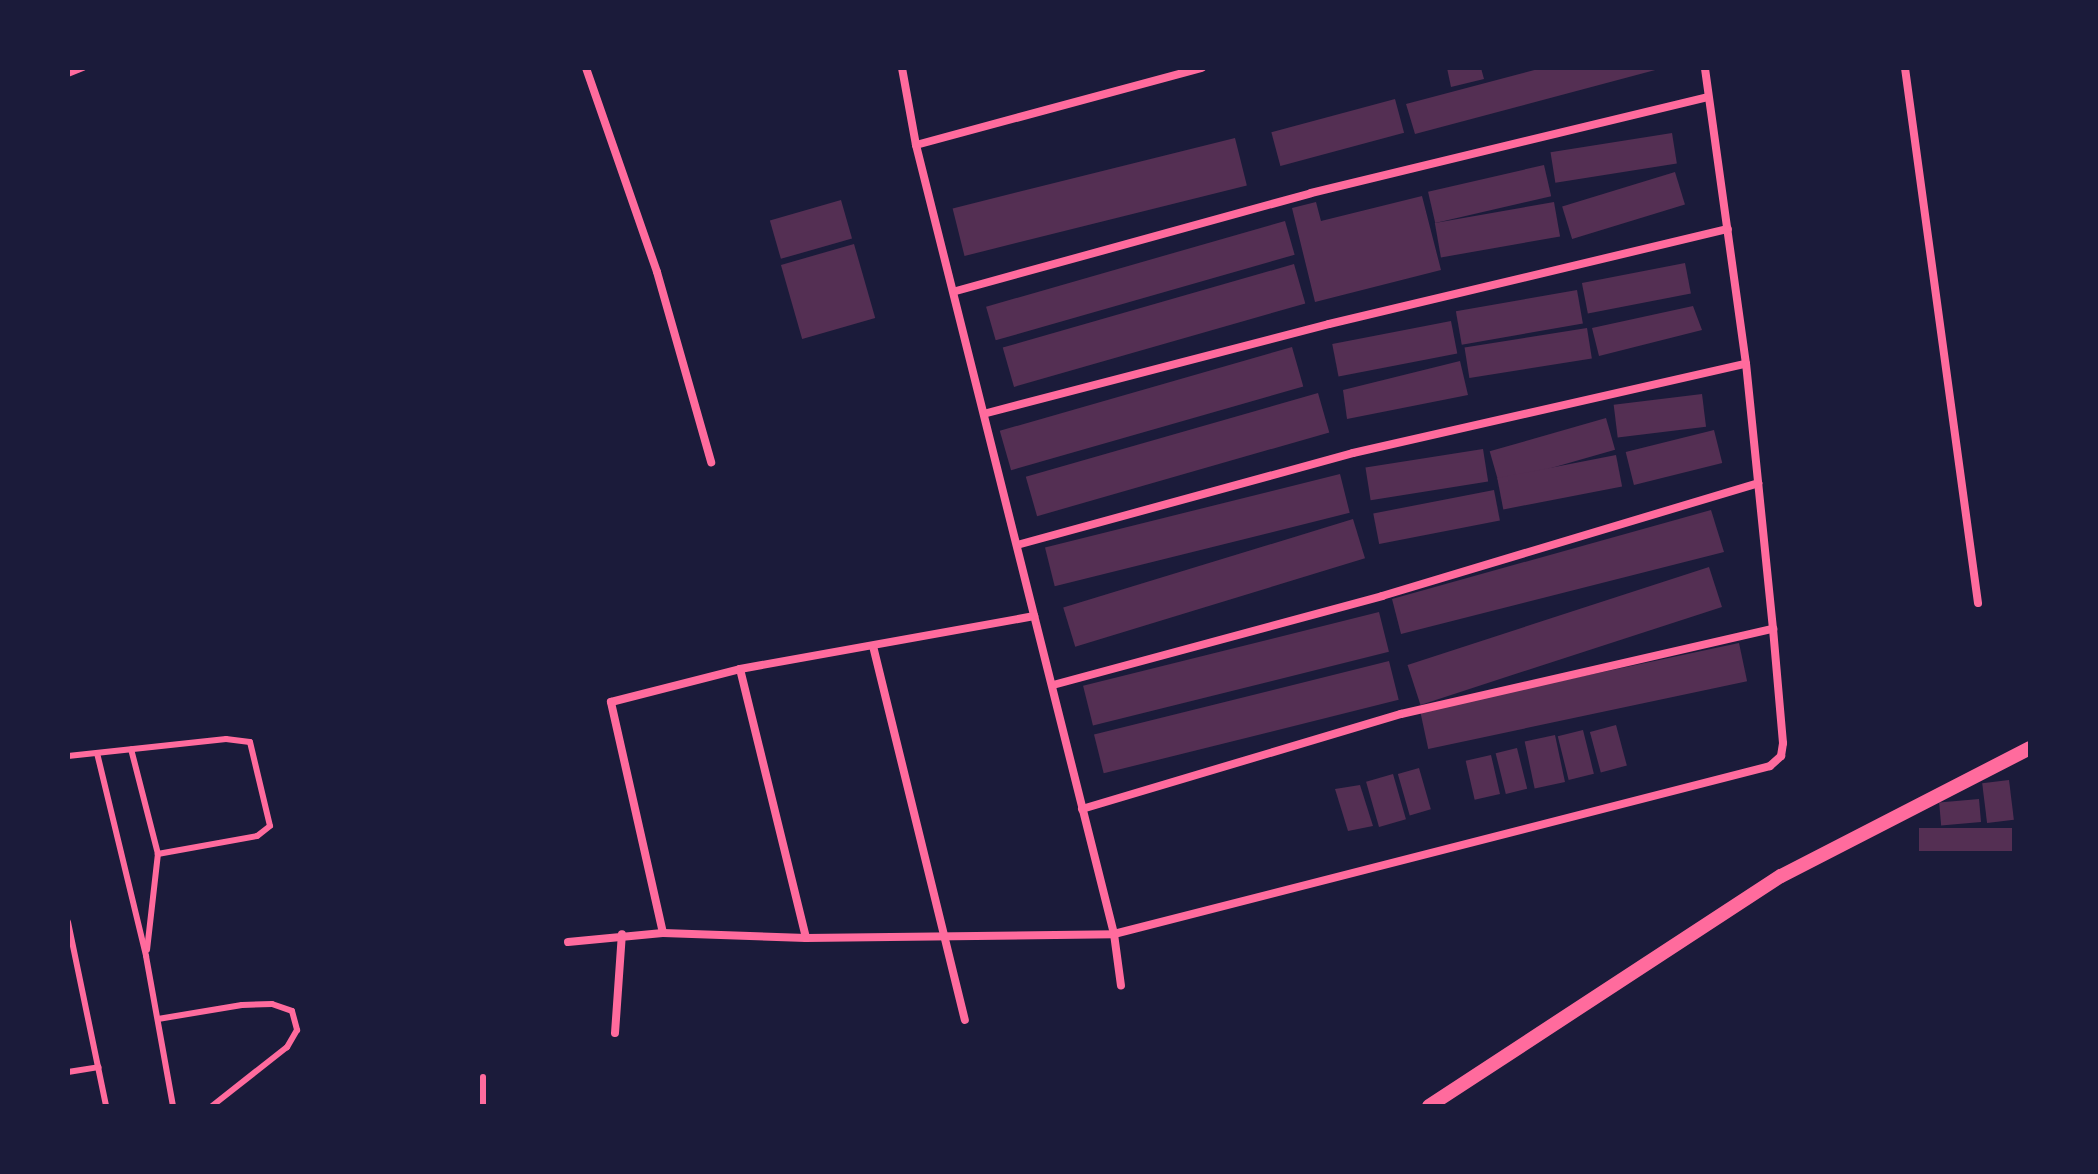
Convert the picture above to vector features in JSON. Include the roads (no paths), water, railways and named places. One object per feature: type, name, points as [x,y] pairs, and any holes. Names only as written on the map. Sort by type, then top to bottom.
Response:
[{"type":"street","points":[[586,68],[657,272],[711,462]]},
{"type":"street","points":[[902,68],[916,145],[987,413],[1034,616],[1114,934],[1121,986]]},
{"type":"street","points":[[916,145],[1202,68]]},
{"type":"street","points":[[568,942],[622,934],[663,933],[806,938],[1114,934],[1770,766],[1781,756],[1783,743],[1773,629],[1746,364],[1705,68]]},
{"type":"street","points":[[1905,68],[1978,603]]},
{"type":"street","points":[[956,291],[1311,193],[1708,97]]},
{"type":"street","points":[[987,413],[1329,324],[1728,229]]},
{"type":"street","points":[[1017,545],[1353,453],[1746,364]]},
{"type":"street","points":[[1053,685],[1382,596],[1758,483]]},
{"type":"street","points":[[663,933],[611,702],[740,669],[1034,616]]},
{"type":"street","points":[[1082,809],[1401,714],[1773,629]]},
{"type":"street","points":[[873,646],[965,1020]]},
{"type":"street","points":[[740,669],[806,938]]},
{"type":"street","points":[[1429,1106],[1781,876],[2030,748]]},
{"type":"street","points":[[615,1033],[622,934]]},
{"type":"lane","points":[[68,74],[83,68]]},
{"type":"lane","points":[[68,756],[226,739],[250,742],[270,826],[257,836],[158,854]]},
{"type":"lane","points":[[131,749],[158,854],[146,956]]},
{"type":"lane","points":[[97,753],[146,956],[173,1106]]},
{"type":"lane","points":[[68,922],[106,1106]]},
{"type":"lane","points":[[158,1019],[242,1005],[272,1004],[292,1011],[297,1030],[287,1047],[212,1106]]},
{"type":"lane","points":[[68,1072],[99,1067]]},
{"type":"lane","points":[[483,1077],[483,1106]]}]
